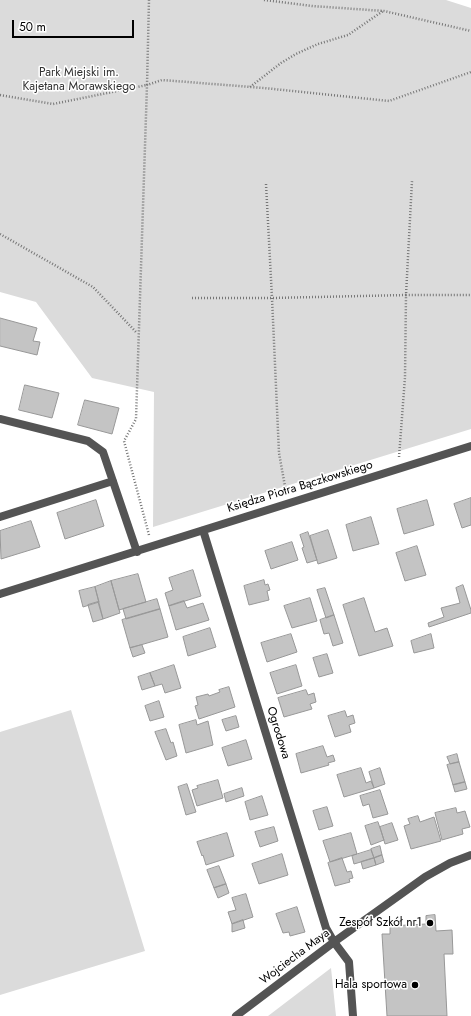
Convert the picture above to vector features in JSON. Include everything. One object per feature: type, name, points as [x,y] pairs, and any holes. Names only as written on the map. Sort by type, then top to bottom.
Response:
[{"type":"street","points":[[0,419],[88,441],[103,452],[137,552]]},
{"type":"street","name":"Księdza Piotra Bączkowskiego","points":[[0,594],[471,446]]},
{"type":"street","points":[[0,517],[113,481]]},
{"type":"street","name":"Ogrodowa","points":[[203,530],[326,928],[334,942],[349,962],[353,1016]]},
{"type":"street","name":"Wojciecha Maya","points":[[236,1016],[334,942],[425,877],[450,863],[471,855]]},
{"type":"path","points":[[149,0],[136,419],[124,441],[150,538]]},
{"type":"path","points":[[264,0],[312,6],[384,11],[471,31]]},
{"type":"path","points":[[250,87],[281,63],[296,54],[318,44],[348,35],[384,11]]},
{"type":"path","points":[[0,95],[53,104],[147,85],[162,80],[388,101],[471,72]]},
{"type":"path","points":[[399,459],[405,377],[406,295],[412,181]]},
{"type":"path","points":[[266,184],[279,453],[286,495]]},
{"type":"path","points":[[0,234],[92,287],[138,333]]},
{"type":"path","points":[[192,298],[471,295]]},
{"type":"green space","name":"Park Miejski im. Kajetana Morawskiego","points":[[0,0],[446,0],[471,8],[471,429],[153,527],[154,392],[92,378],[36,302],[0,292]]},
{"type":"green space","points":[[71,710],[145,951],[0,995],[0,732]]},
{"type":"green space","points":[[331,968],[336,1016],[268,1016]]},
{"type":"building","points":[[0,318],[37,328],[33,341],[40,342],[37,355],[0,346]]},
{"type":"building","points":[[25,385],[59,393],[52,418],[19,410]]},
{"type":"building","points":[[85,400],[119,408],[112,434],[78,425]]},
{"type":"building","points":[[471,498],[471,525],[462,528],[454,504]]},
{"type":"building","points":[[96,500],[104,526],[65,539],[57,513]]},
{"type":"building","points":[[427,500],[434,525],[404,534],[397,509]]},
{"type":"building","points":[[371,517],[379,544],[353,551],[346,525]]},
{"type":"building","points":[[31,521],[40,547],[1,559],[0,531]]},
{"type":"building","points":[[328,530],[337,558],[318,564],[310,536]]},
{"type":"building","points":[[308,532],[317,560],[307,563],[302,548],[304,547],[300,535]]},
{"type":"building","points":[[292,542],[298,560],[271,569],[265,551]]},
{"type":"building","points":[[417,546],[426,575],[405,581],[396,553]]},
{"type":"building","points":[[193,570],[201,596],[169,606],[165,593],[173,590],[169,578]]},
{"type":"building","points":[[138,574],[146,602],[119,610],[111,581]]},
{"type":"building","points":[[264,580],[265,585],[268,584],[270,590],[267,591],[269,600],[249,605],[244,586]]},
{"type":"building","points":[[111,581],[120,613],[103,619],[95,587]]},
{"type":"building","points":[[463,585],[471,613],[429,627],[428,623],[444,617],[441,608],[460,603],[456,588]]},
{"type":"building","points":[[95,587],[99,602],[83,607],[79,591]]},
{"type":"building","points":[[325,588],[334,615],[326,618],[317,590]]},
{"type":"building","points":[[310,598],[317,621],[292,628],[284,606]]},
{"type":"building","points":[[364,598],[375,632],[387,628],[393,646],[359,656],[343,605]]},
{"type":"building","points":[[157,599],[160,609],[126,619],[123,609]]},
{"type":"building","points":[[184,601],[187,608],[203,603],[209,620],[176,630],[169,606]]},
{"type":"building","points":[[98,602],[103,619],[93,622],[88,605]]},
{"type":"building","points":[[160,609],[168,637],[130,648],[122,620]]},
{"type":"building","points":[[334,615],[343,643],[333,646],[329,633],[324,634],[320,620]]},
{"type":"building","points":[[210,628],[216,647],[188,656],[183,637]]},
{"type":"building","points":[[291,634],[297,652],[267,662],[261,643]]},
{"type":"building","points":[[431,634],[434,648],[414,653],[411,641]]},
{"type":"building","points":[[142,645],[145,653],[133,657],[130,648]]},
{"type":"building","points":[[327,654],[333,673],[319,677],[313,658]]},
{"type":"building","points":[[174,665],[181,688],[165,693],[162,684],[155,686],[150,673]]},
{"type":"building","points":[[296,665],[302,686],[277,694],[270,673]]},
{"type":"building","points":[[150,673],[155,686],[142,690],[138,677]]},
{"type":"building","points":[[229,687],[235,707],[199,719],[195,706],[198,705],[196,697],[208,694],[209,696],[220,692],[219,690]]},
{"type":"building","points":[[306,690],[308,695],[314,693],[316,702],[310,704],[312,709],[284,717],[278,698]]},
{"type":"building","points":[[159,701],[164,717],[150,721],[145,706]]},
{"type":"building","points":[[345,711],[347,717],[353,715],[355,723],[349,725],[351,732],[335,737],[328,716]]},
{"type":"building","points":[[236,716],[239,727],[226,731],[222,720]]},
{"type":"building","points":[[196,720],[197,725],[208,721],[213,745],[186,753],[179,725]]},
{"type":"building","points":[[166,729],[171,743],[173,742],[177,756],[166,760],[155,732]]},
{"type":"building","points":[[246,740],[252,759],[228,766],[222,748]]},
{"type":"building","points":[[323,746],[327,757],[333,755],[335,761],[328,763],[329,765],[301,773],[296,754]]},
{"type":"building","points":[[457,754],[459,762],[450,764],[447,757]]},
{"type":"building","points":[[459,762],[465,782],[453,785],[447,765]]},
{"type":"building","points":[[361,768],[366,783],[371,781],[374,788],[344,797],[337,775]]},
{"type":"building","points":[[380,768],[385,784],[374,788],[369,772]]},
{"type":"building","points":[[218,780],[223,798],[197,806],[192,790],[198,788],[197,786]]},
{"type":"building","points":[[465,782],[467,789],[455,792],[453,785]]},
{"type":"building","points":[[187,784],[196,812],[186,815],[178,787]]},
{"type":"building","points":[[242,788],[244,796],[226,802],[224,794]]},
{"type":"building","points":[[380,790],[388,814],[373,818],[369,804],[363,806],[360,796]]},
{"type":"building","points":[[262,796],[268,815],[250,820],[245,802]]},
{"type":"building","points":[[327,807],[333,826],[319,830],[313,811]]},
{"type":"building","points":[[456,808],[457,813],[465,811],[470,827],[462,829],[463,834],[442,840],[435,813]]},
{"type":"building","points":[[418,816],[420,822],[434,817],[441,841],[411,849],[404,826],[410,824],[408,819]]},
{"type":"building","points":[[378,822],[384,840],[371,845],[365,826]]},
{"type":"building","points":[[392,823],[398,840],[385,844],[380,827]]},
{"type":"building","points":[[274,827],[278,841],[260,847],[255,832]]},
{"type":"building","points":[[227,833],[234,856],[206,865],[197,842]]},
{"type":"building","points":[[351,833],[357,854],[330,862],[323,841]]},
{"type":"building","points":[[380,846],[382,855],[374,858],[371,849]]},
{"type":"building","points":[[371,850],[374,858],[354,864],[352,856]]},
{"type":"building","points":[[282,854],[288,875],[259,884],[252,864]]},
{"type":"building","points":[[382,855],[384,862],[376,865],[374,858]]},
{"type":"building","points":[[342,858],[347,872],[351,871],[353,878],[349,879],[350,882],[335,886],[328,863]]},
{"type":"building","points":[[374,858],[376,865],[363,869],[361,862]]},
{"type":"building","points":[[219,866],[226,884],[214,888],[207,870]]},
{"type":"building","points":[[226,884],[229,893],[218,898],[214,888]]},
{"type":"building","points":[[246,894],[253,917],[232,924],[228,912],[236,910],[232,898]]},
{"type":"building","points":[[297,907],[305,932],[290,936],[289,932],[283,933],[276,914]]},
{"type":"building","name":"Hala sportowa","points":[[435,915],[436,931],[452,930],[453,954],[444,954],[447,1016],[387,1016],[382,934],[390,934],[390,926],[426,924],[426,916]]},
{"type":"building","points":[[243,920],[245,928],[232,932],[232,924]]},
{"type":"place","name":"Zespół Szkół nr1","points":[[430,923]]},
{"type":"place","name":"Hala sportowa","points":[[415,985]]}]
